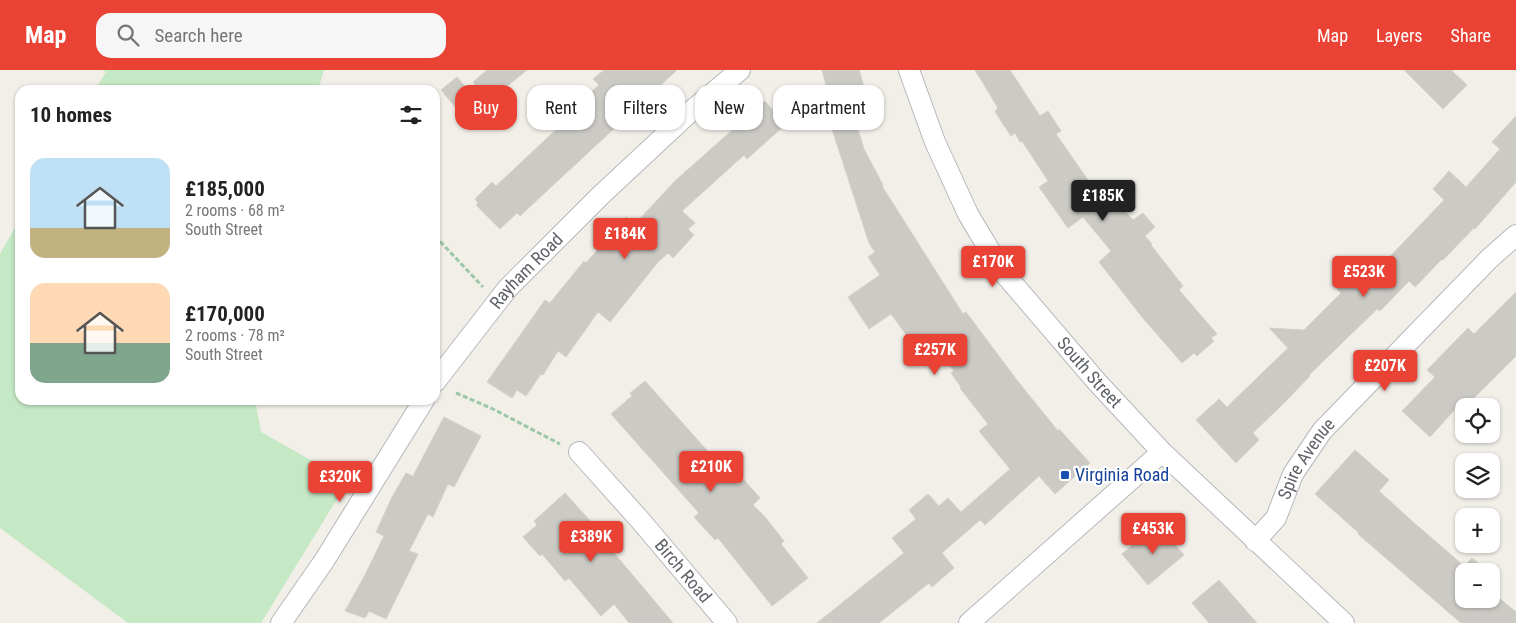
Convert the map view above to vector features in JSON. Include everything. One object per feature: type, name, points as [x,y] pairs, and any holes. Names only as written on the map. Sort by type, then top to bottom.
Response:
[{"type":"street","name":"Rayham Road","points":[[442,386],[497,301],[508,288],[602,195],[689,113],[740,70]]},
{"type":"street","name":"South Street","points":[[909,70],[934,142],[968,214],[1002,271],[1090,375],[1162,452],[1344,623]]},
{"type":"street","name":"Spire Avenue","points":[[1255,541],[1276,518],[1294,474],[1322,430],[1490,259],[1516,235]]},
{"type":"street","points":[[281,623],[324,561],[421,405]]},
{"type":"street","name":"Birch Road","points":[[578,452],[640,520],[727,623]]},
{"type":"street","points":[[969,623],[1162,452]]},
{"type":"path","points":[[440,241],[497,301]]},
{"type":"path","points":[[442,386],[491,408],[578,452]]},
{"type":"green space","points":[[103,70],[324,70],[320,85],[98,85],[106,72]]},
{"type":"green space","points":[[15,228],[15,405],[256,405],[261,432],[348,481],[261,623],[128,623],[0,528],[0,254]]},
{"type":"building","points":[[487,70],[527,70],[509,85],[475,85],[473,82]]},
{"type":"building","points":[[604,70],[677,70],[661,85],[605,85],[605,130],[612,130],[520,216],[517,213],[500,229],[476,205],[478,203],[475,199],[492,182],[496,186],[556,130],[595,130],[595,89],[599,85],[593,79]]},
{"type":"building","points":[[822,70],[859,70],[863,85],[826,85]]},
{"type":"building","points":[[975,70],[1010,70],[1040,116],[1048,111],[1061,131],[1056,134],[1090,183],[1092,181],[1099,191],[1105,186],[1123,211],[1133,220],[1143,213],[1155,227],[1145,236],[1183,286],[1179,290],[1217,334],[1211,338],[1214,341],[1197,356],[1194,353],[1182,363],[1142,317],[1099,262],[1111,251],[1083,217],[1068,228],[1039,187],[1048,181],[1022,141],[1020,142],[1015,133],[1011,136],[1001,121],[995,111],[998,108]]},
{"type":"building","points":[[1404,70],[1451,70],[1467,85],[1443,109]]},
{"type":"building","points":[[457,77],[464,85],[455,85],[455,107],[441,90]]},
{"type":"building","points":[[765,101],[773,111],[773,130],[779,130],[747,159],[744,155],[682,211],[695,223],[688,229],[694,235],[673,258],[668,253],[658,262],[610,322],[598,312],[566,357],[558,351],[543,375],[541,374],[526,396],[517,390],[512,398],[487,382],[545,300],[550,303],[584,261],[586,263],[626,217],[635,224],[676,180],[732,130],[763,130],[763,103]]},
{"type":"building","points":[[1516,116],[1516,182],[1475,229],[1415,287],[1409,281],[1380,311],[1377,309],[1309,375],[1253,433],[1259,440],[1236,463],[1196,420],[1219,399],[1227,407],[1288,348],[1269,328],[1304,330],[1341,293],[1337,289],[1367,257],[1379,268],[1444,200],[1433,189],[1449,171],[1466,187],[1500,149],[1492,142]]},
{"type":"building","points":[[832,130],[858,130],[864,149],[882,186],[963,314],[966,312],[1058,431],[1059,429],[1090,463],[1055,494],[1039,476],[985,525],[980,520],[942,553],[954,568],[932,587],[929,583],[879,623],[817,623],[904,553],[892,538],[916,519],[909,510],[928,494],[939,506],[948,498],[961,512],[1010,469],[979,431],[988,424],[960,388],[951,373],[954,371],[932,341],[918,351],[891,314],[869,329],[848,297],[880,275],[868,257],[875,252],[869,243]]},
{"type":"building","points":[[1516,292],[1516,356],[1474,398],[1455,398],[1455,409],[1430,437],[1402,411],[1435,377],[1427,370],[1468,328],[1474,334]]},
{"type":"building","points":[[645,381],[738,485],[744,480],[760,498],[753,505],[784,541],[781,544],[808,578],[772,606],[718,538],[715,540],[694,517],[699,513],[611,414],[632,396],[630,393]]},
{"type":"building","points":[[444,417],[481,436],[454,487],[448,484],[433,517],[428,514],[409,551],[418,554],[386,619],[369,611],[365,618],[345,611],[384,536],[376,532],[392,497],[406,473],[413,476]]},
{"type":"building","points":[[1355,450],[1389,480],[1379,491],[1461,563],[1455,563],[1455,608],[1500,608],[1500,599],[1516,612],[1516,623],[1461,623],[1358,534],[1315,494]]},
{"type":"building","points":[[565,493],[612,545],[609,547],[673,623],[629,623],[614,604],[601,616],[569,578],[565,581],[542,554],[540,556],[523,537],[537,525],[534,521]]},
{"type":"building","points":[[1157,524],[1184,555],[1148,585],[1122,554]]},
{"type":"building","points":[[1472,558],[1478,563],[1467,563]]},
{"type":"building","points":[[1219,580],[1257,623],[1209,623],[1192,603]]},
{"type":"place","name":"Virginia Road","points":[[1065,475]]}]
